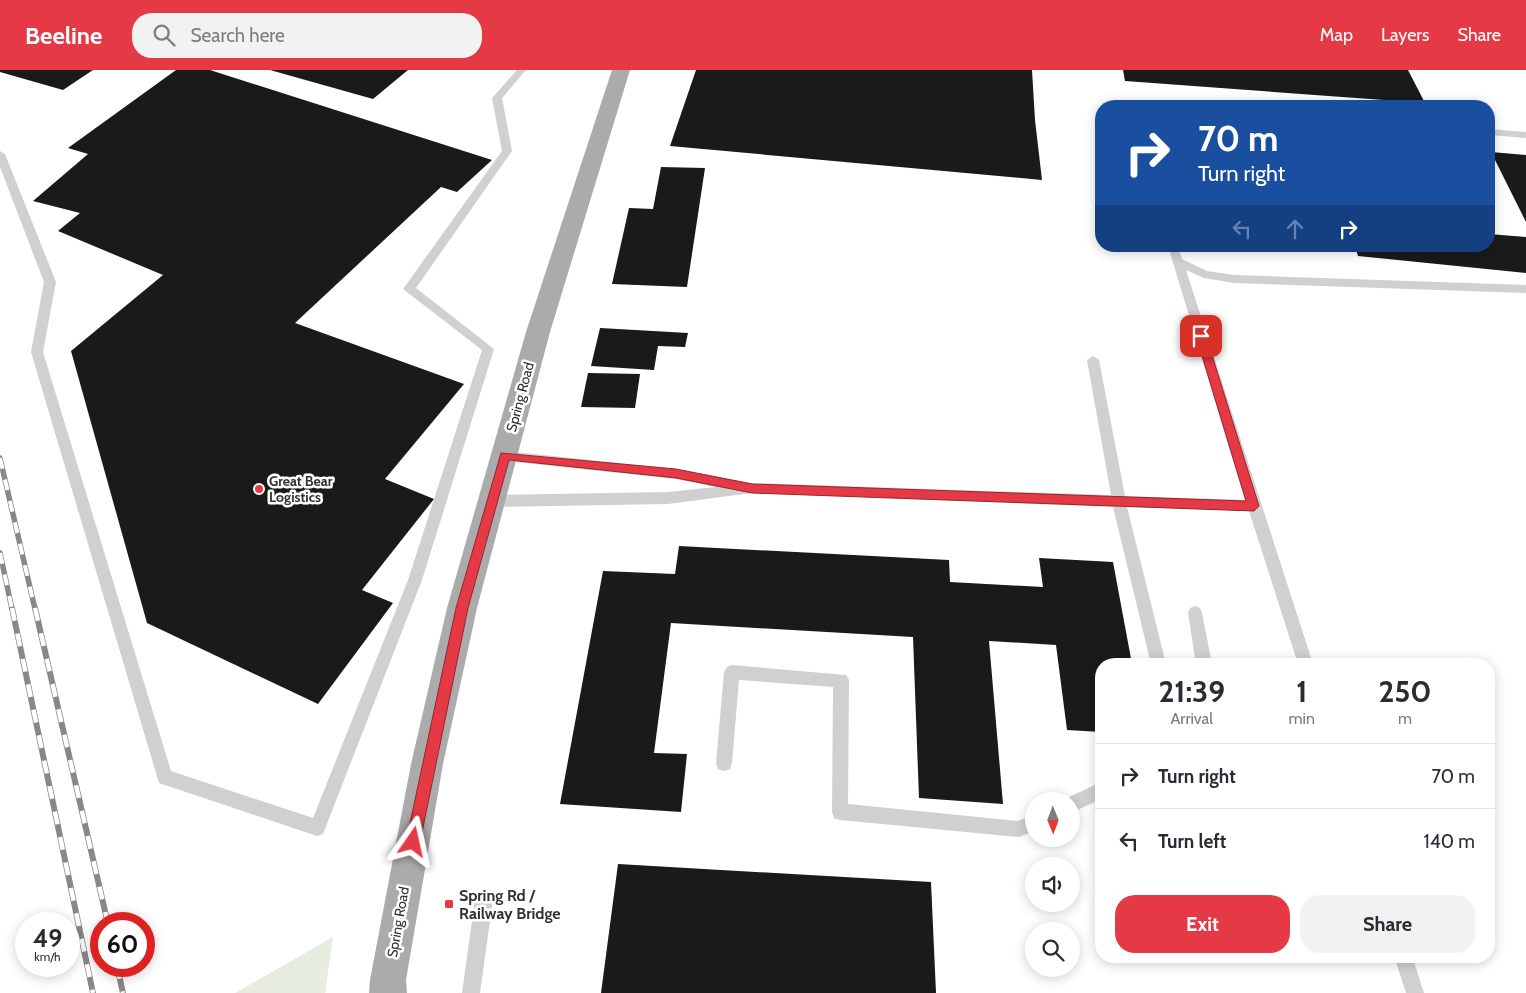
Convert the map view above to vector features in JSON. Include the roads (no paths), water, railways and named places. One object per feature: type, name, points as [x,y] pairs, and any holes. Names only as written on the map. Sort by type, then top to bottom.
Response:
[{"type":"main road","name":"Spring Road","points":[[388,993],[394,944],[428,764],[462,608],[538,332],[592,155],[621,70]]},
{"type":"lane","points":[[0,154],[50,282],[38,352],[165,777],[317,828],[415,580],[488,349],[409,289],[507,151],[497,98],[522,70]]},
{"type":"lane","points":[[1495,132],[1526,135]]},
{"type":"lane","points":[[1175,252],[1254,506],[1304,658]]},
{"type":"lane","points":[[1178,261],[1204,274],[1234,279],[1526,289]]},
{"type":"lane","points":[[1093,360],[1119,502],[1158,658]]},
{"type":"lane","points":[[505,456],[676,474],[752,488],[1254,506]]},
{"type":"lane","points":[[493,501],[668,498],[752,488]]},
{"type":"lane","points":[[1195,613],[1203,658]]},
{"type":"lane","points":[[724,763],[732,672],[841,680],[840,812],[1019,829],[1025,826]]},
{"type":"lane","points":[[1080,800],[1095,793]]},
{"type":"lane","points":[[470,993],[484,899]]},
{"type":"lane","points":[[1405,963],[1415,993]]},
{"type":"railway","points":[[0,458],[35,609]]},
{"type":"railway","points":[[0,553],[12,609]]},
{"type":"railway","points":[[12,608],[93,993]]},
{"type":"railway","points":[[35,608],[105,912]]},
{"type":"railway","points":[[119,977],[123,993]]},
{"type":"place","name":"Great Bear Logistics","points":[[259,489]]},
{"type":"place","name":"Spring Rd / Railway Bridge","points":[[449,904]]}]
